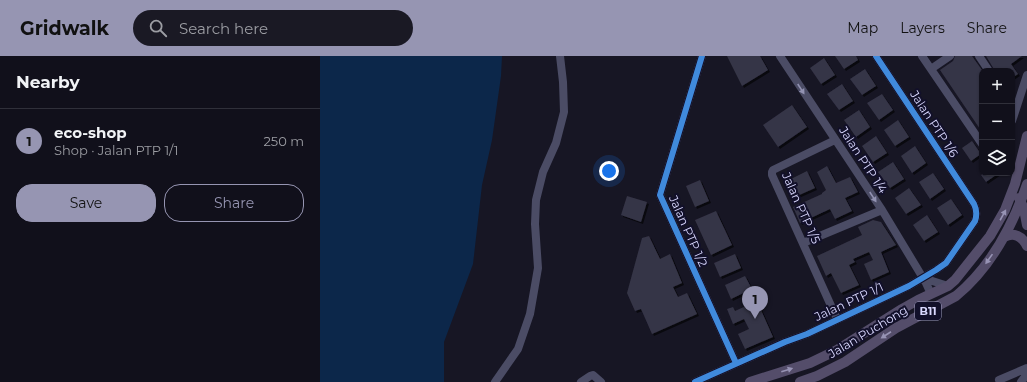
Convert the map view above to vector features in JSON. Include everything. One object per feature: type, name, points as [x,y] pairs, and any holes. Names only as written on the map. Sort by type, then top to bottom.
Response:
[{"type":"main road","name":"Jalan Puchong","points":[[750,382],[810,362],[837,350],[902,309],[948,286],[955,280],[962,273],[993,231],[1006,210],[1027,136]]},
{"type":"main road","name":"Jalan Puchong","points":[[800,382],[817,376],[845,362],[896,328],[956,296],[971,283],[1004,237],[1023,198],[1027,184]]},
{"type":"main road","points":[[1014,186],[1023,198],[1027,225]]},
{"type":"main road","points":[[1004,237],[1012,234],[1018,236],[1027,246]]},
{"type":"main road","points":[[928,311],[933,301],[931,294]]},
{"type":"street","points":[[495,382],[518,350],[530,314],[538,268],[535,224],[536,200],[543,172],[556,142],[564,112],[560,56]]},
{"type":"street","name":"Jalan PTP 1/2","points":[[702,56],[660,196],[736,364]]},
{"type":"street","name":"Jalan PTP 1/4","points":[[780,56],[882,210],[931,294]]},
{"type":"street","name":"Jalan PTP 1/6","points":[[876,56],[974,204]]},
{"type":"street","points":[[922,56],[979,140]]},
{"type":"street","points":[[931,69],[950,56]]},
{"type":"street","points":[[979,56],[987,68]]},
{"type":"street","points":[[1015,105],[1027,76]]},
{"type":"street","name":"Jalan PTP 1/5","points":[[835,140],[773,170],[772,175],[838,319]]},
{"type":"street","name":"Jalan PTP 1/1","points":[[695,382],[785,342],[807,334],[923,278],[936,270],[946,263],[975,221],[976,210],[974,204]]},
{"type":"street","points":[[803,244],[882,210]]},
{"type":"street","points":[[923,278],[948,286]]},
{"type":"street","points":[[999,380],[1027,368]]},
{"type":"street","points":[[1021,382],[1027,374]]},
{"type":"street","points":[[581,382],[593,375],[600,382]]},
{"type":"water","points":[[320,56],[502,56],[501,76],[492,140],[482,185],[473,264],[444,342],[444,382],[320,382]]},
{"type":"building","points":[[727,56],[760,56],[768,70],[742,86]]},
{"type":"building","points":[[835,56],[856,56],[858,60],[844,69]]},
{"type":"building","points":[[955,56],[972,56],[981,68],[979,68],[979,128],[940,70],[953,61]]},
{"type":"building","points":[[986,56],[1022,56],[1011,64],[1014,68],[993,68]]},
{"type":"building","points":[[824,58],[835,75],[821,84],[810,68]]},
{"type":"building","points":[[865,69],[876,86],[862,95],[850,79]]},
{"type":"building","points":[[842,84],[853,101],[839,110],[827,94]]},
{"type":"building","points":[[882,94],[893,110],[879,120],[867,103]]},
{"type":"building","points":[[792,105],[807,127],[778,147],[763,125]]},
{"type":"building","points":[[859,110],[870,127],[856,137],[844,120]]},
{"type":"building","points":[[898,120],[909,137],[895,146],[884,130]]},
{"type":"building","points":[[876,136],[887,153],[873,162],[862,146]]},
{"type":"building","points":[[972,141],[979,151],[979,155],[971,161],[962,148]]},
{"type":"building","points":[[915,146],[926,163],[912,173],[901,156]]},
{"type":"building","points":[[893,162],[904,179],[890,188],[878,172]]},
{"type":"building","points":[[827,166],[836,183],[850,177],[858,192],[845,198],[852,211],[835,219],[830,209],[800,223],[793,207],[822,194],[826,190],[817,172]]},
{"type":"building","points":[[807,171],[815,188],[797,196],[789,180]]},
{"type":"building","points":[[933,173],[944,189],[930,199],[919,182]]},
{"type":"building","points":[[982,176],[995,176],[986,182]]},
{"type":"building","points":[[700,180],[709,201],[695,207],[686,186]]},
{"type":"building","points":[[909,188],[921,205],[906,214],[895,198]]},
{"type":"building","points":[[627,196],[647,202],[641,222],[621,215]]},
{"type":"building","points":[[951,199],[962,215],[948,225],[937,208]]},
{"type":"building","points":[[716,211],[732,245],[711,255],[695,220]]},
{"type":"building","points":[[927,215],[938,232],[924,241],[913,225]]},
{"type":"building","points":[[873,220],[881,222],[896,245],[881,252],[889,272],[871,280],[864,264],[873,260],[869,252],[853,259],[855,262],[849,265],[859,285],[841,293],[831,273],[826,276],[817,256],[862,235],[858,227]]},
{"type":"building","points":[[649,236],[660,259],[670,254],[682,283],[673,287],[678,297],[687,293],[697,314],[652,334],[641,309],[635,311],[627,293],[642,238]]},
{"type":"building","points":[[735,254],[741,268],[720,277],[714,263]]},
{"type":"building","points":[[745,276],[752,289],[731,299],[725,285]]},
{"type":"building","points":[[757,301],[773,337],[745,349],[738,334],[749,329],[744,319],[733,324],[727,309],[733,307],[735,311]]},
{"type":"cycle path","points":[[702,56],[660,195],[736,363]]},
{"type":"cycle path","points":[[695,382],[785,342],[807,334],[909,286],[946,263],[975,221],[976,208],[974,204],[876,56]]},
{"type":"place","name":"eco-shop","points":[[755,319]]}]
